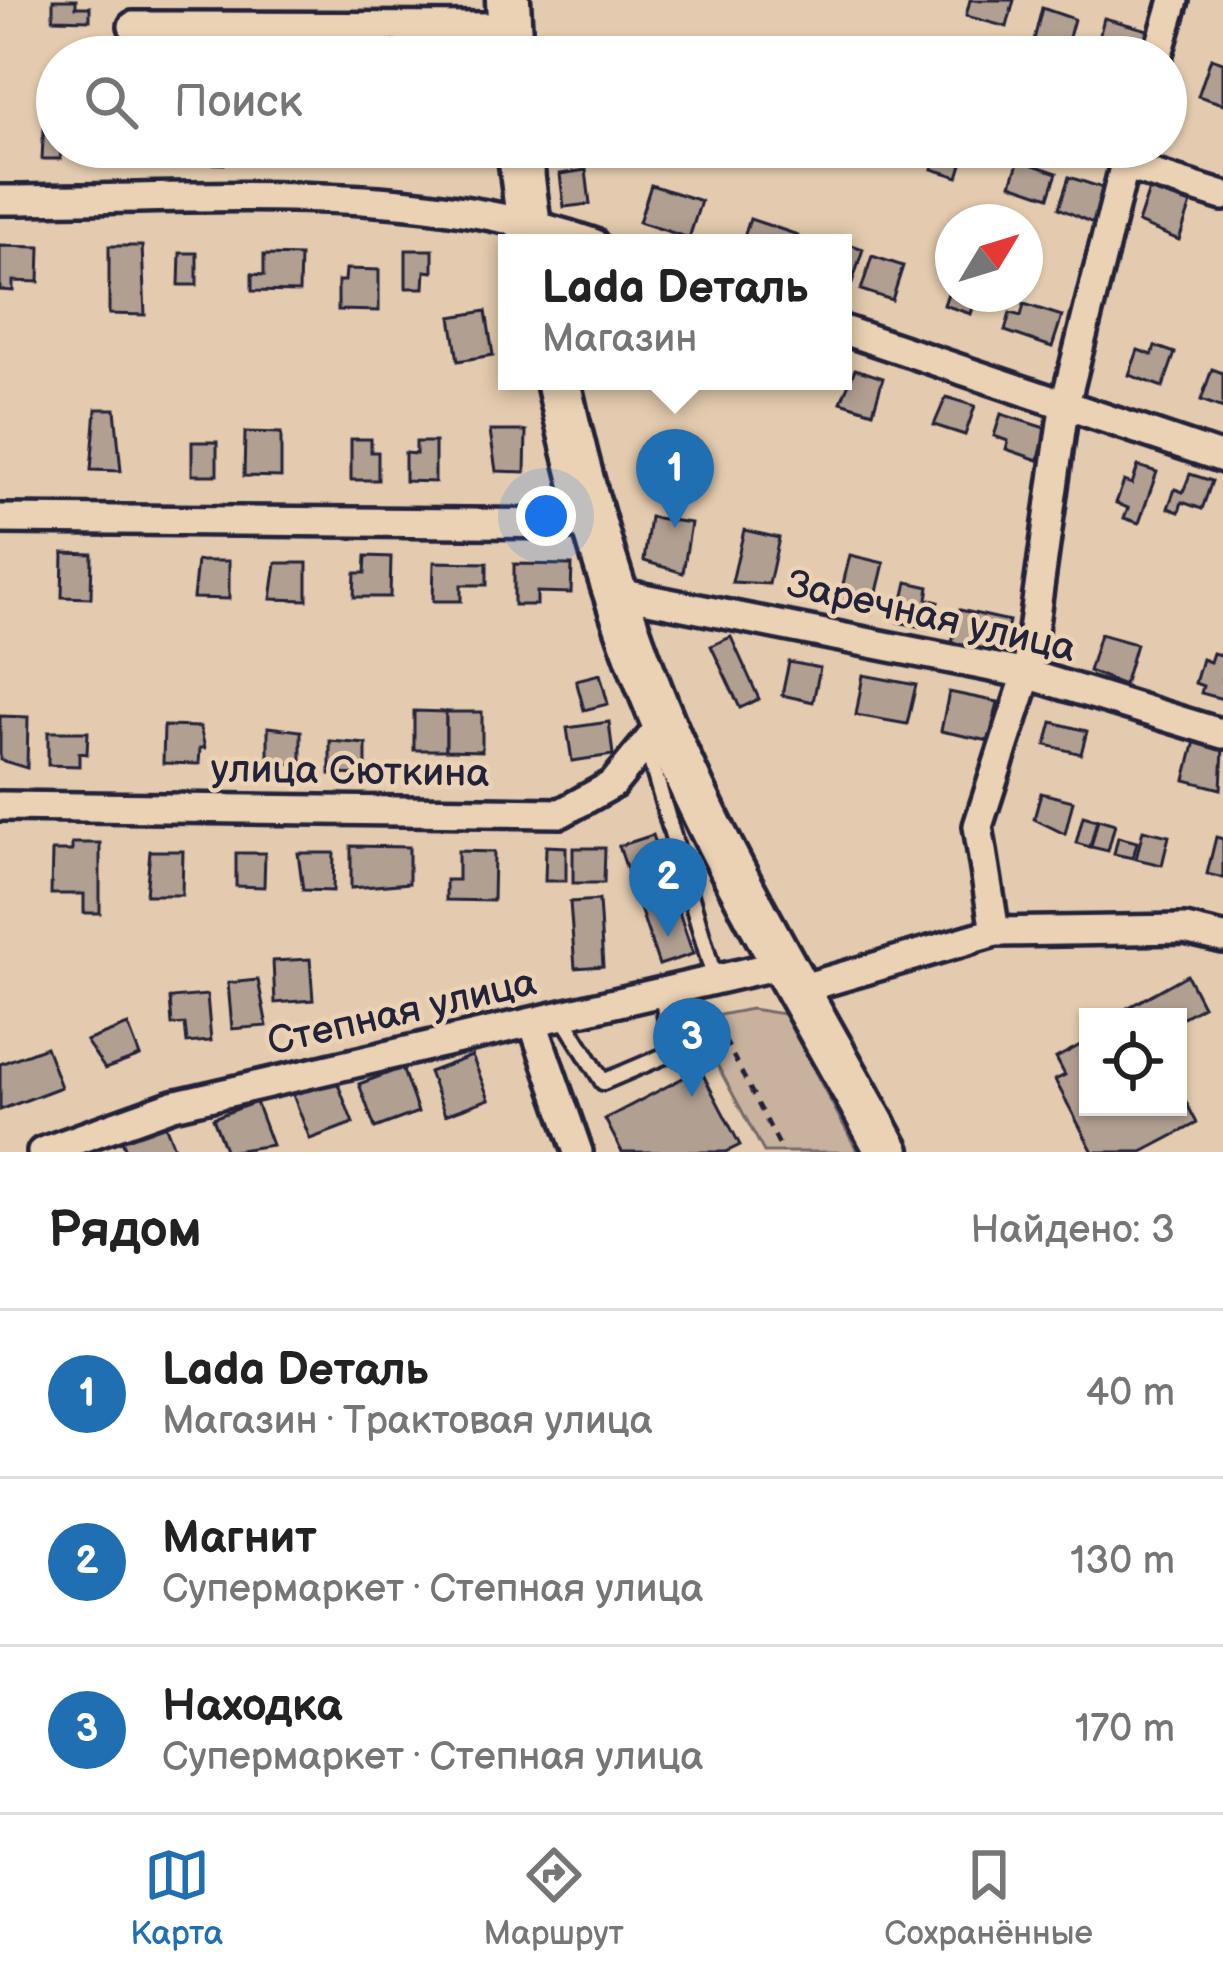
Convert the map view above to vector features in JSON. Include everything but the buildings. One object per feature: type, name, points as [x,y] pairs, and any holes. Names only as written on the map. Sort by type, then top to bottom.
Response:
[{"type":"main road","points":[[522,168],[529,232]]},
{"type":"main road","points":[[560,390],[654,734],[888,1152]]},
{"type":"street","points":[[1163,36],[1174,0]]},
{"type":"street","points":[[133,26],[509,28]]},
{"type":"street","points":[[995,932],[978,826],[1027,674],[1064,408],[1123,168]]},
{"type":"street","points":[[1155,168],[1223,196]]},
{"type":"street","points":[[0,200],[359,200],[529,232]]},
{"type":"street","points":[[852,333],[1223,458]]},
{"type":"street","points":[[0,519],[596,524]]},
{"type":"street","name":"Заречная улица","points":[[618,593],[1027,674],[1223,734]]},
{"type":"street","name":"улица Сюткина","points":[[0,806],[561,813],[613,784],[654,734]]},
{"type":"street","points":[[791,976],[995,932],[1185,929],[1223,938]]},
{"type":"street","name":"Степная улица","points":[[42,1152],[173,1105],[705,982],[791,976]]},
{"type":"street","points":[[533,1023],[578,1152]]},
{"type":"lane","points":[[654,734],[705,982]]},
{"type":"lane","points":[[562,1016],[603,1082],[670,1053],[662,992]]},
{"type":"path","points":[[705,982],[782,1152]]},
{"type":"shaded area","points":[[751,1009],[784,1014],[858,1152],[764,1152],[693,1020]]},
{"type":"place","name":"Lada Dеталь","points":[[675,528]]},
{"type":"place","name":"Магнит","points":[[668,937]]},
{"type":"place","name":"Находка","points":[[692,1097]]}]
